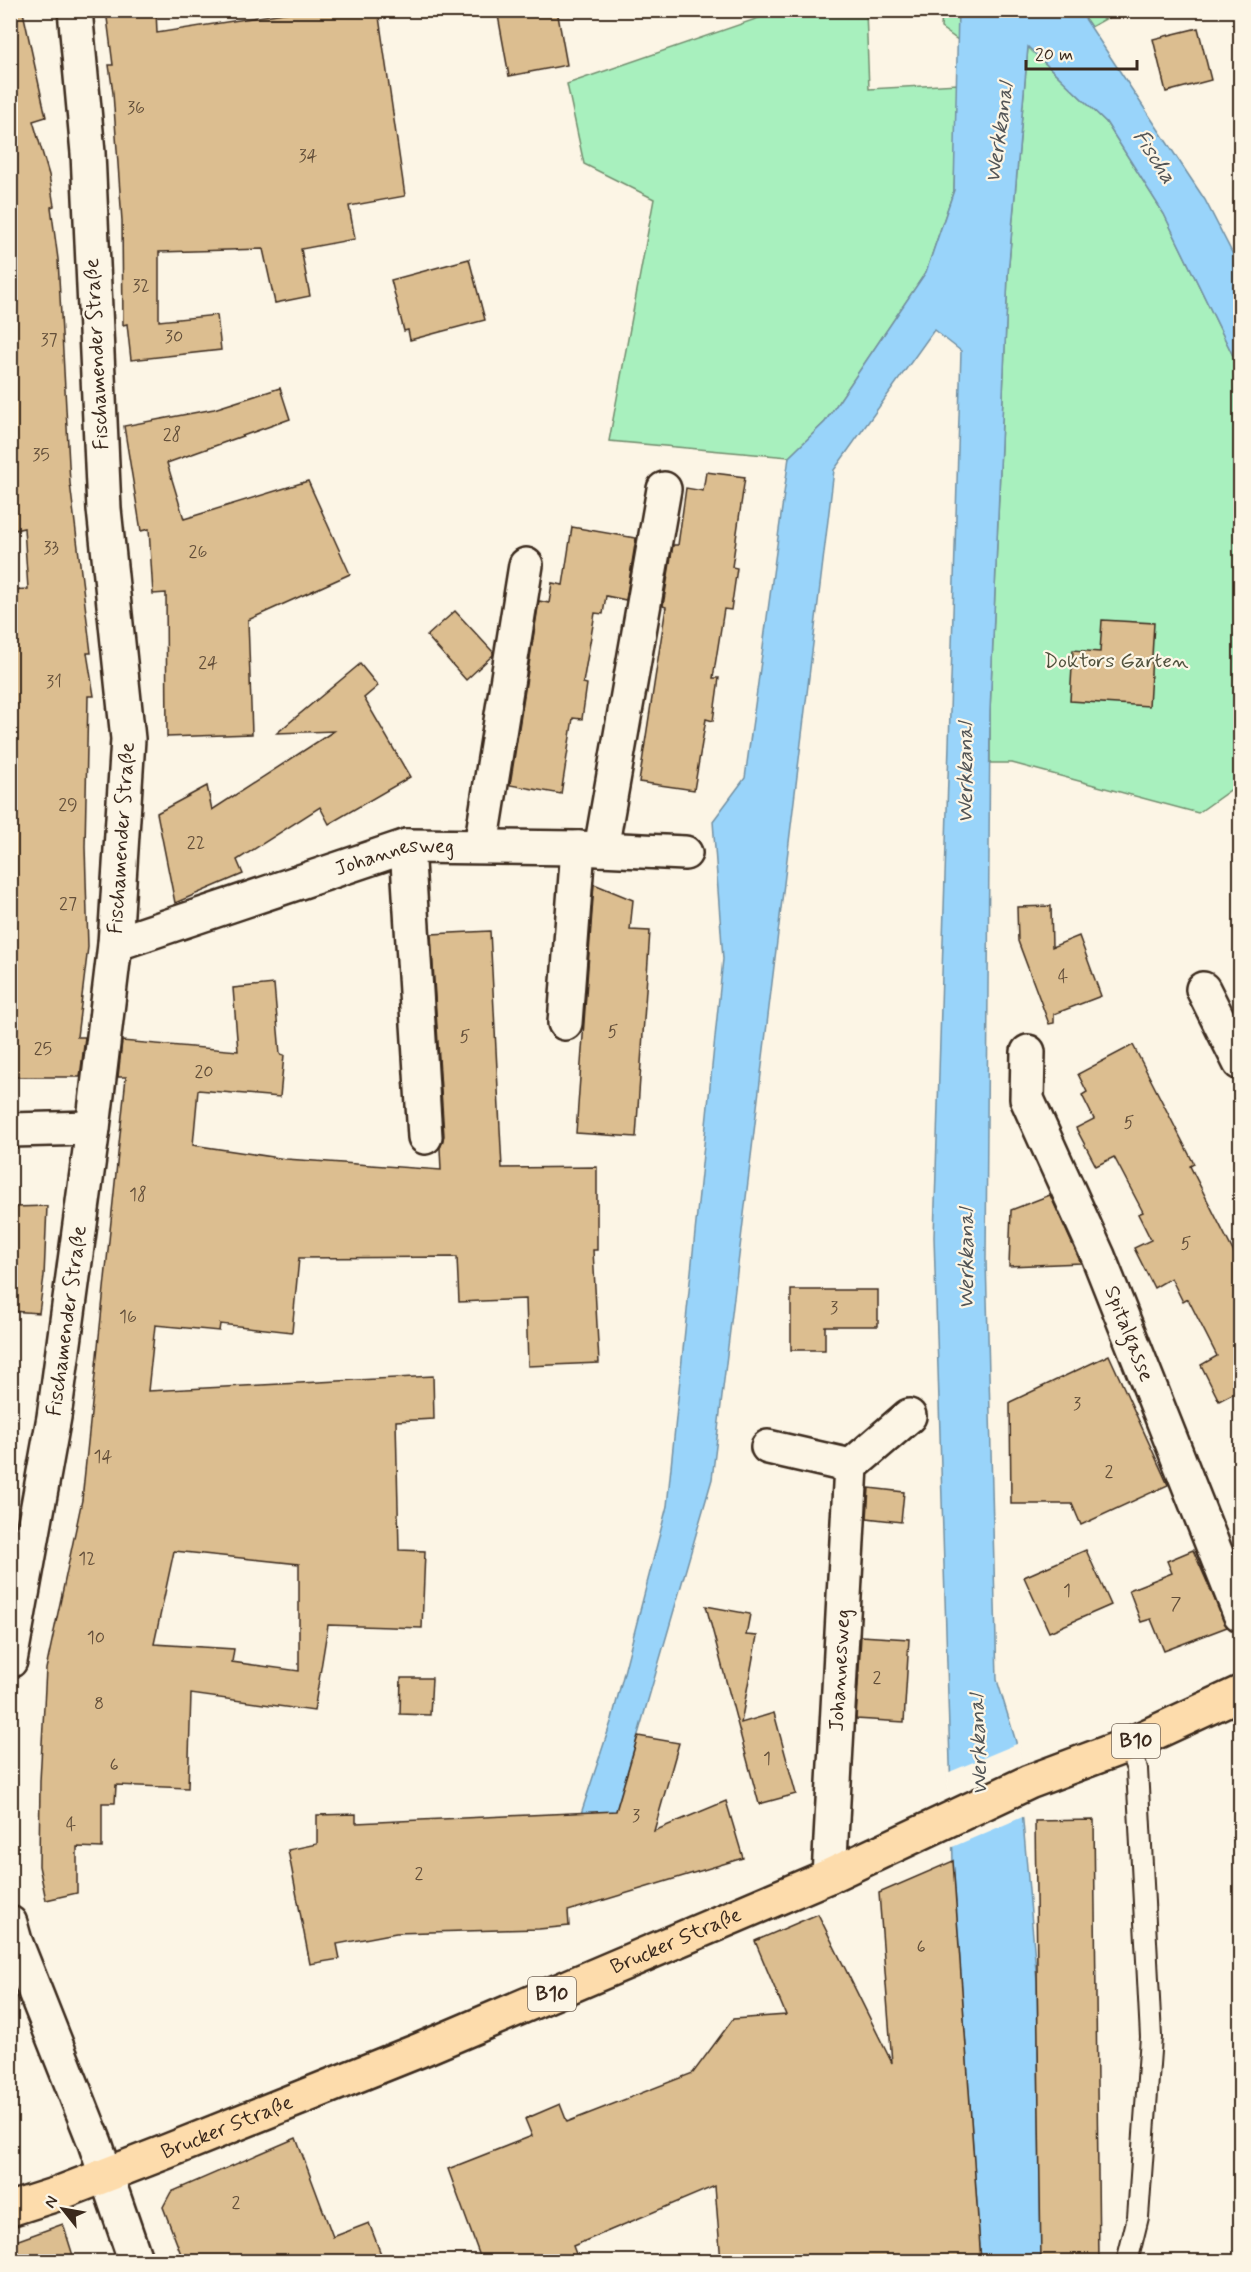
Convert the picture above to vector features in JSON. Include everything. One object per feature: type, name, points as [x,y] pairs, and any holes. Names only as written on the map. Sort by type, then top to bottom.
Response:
[{"type":"main road","name":"Brucker Straße","points":[[106,2174],[420,2050],[829,1876],[1029,1782],[1128,1745],[1240,1693]]},
{"type":"main road","name":"B10","points":[[10,2209],[57,2194],[106,2174]]},
{"type":"street","name":"Fischamender Straße","points":[[10,1661],[54,1417],[93,1128],[115,944],[128,739],[105,509],[88,153],[75,10]]},
{"type":"street","points":[[565,1023],[590,849],[664,489]]},
{"type":"street","points":[[481,846],[526,564]]},
{"type":"street","name":"Johannesweg","points":[[115,944],[407,846],[481,846],[685,853]]},
{"type":"street","points":[[407,846],[425,1137]]},
{"type":"street","points":[[1203,989],[1240,1064]]},
{"type":"street","name":"Spitalgasse","points":[[1028,1052],[1027,1099],[1098,1256],[1240,1614]]},
{"type":"street","points":[[10,1130],[93,1128]]},
{"type":"street","points":[[768,1447],[851,1466],[909,1416]]},
{"type":"street","name":"Johannesweg","points":[[829,1876],[851,1466]]},
{"type":"street","points":[[10,1923],[106,2174],[136,2262]]},
{"type":"lane","points":[[1127,2262],[1138,2217],[1151,2037],[1137,1769],[1128,1745]]},
{"type":"green space","points":[[782,10],[866,11],[869,89],[958,84],[954,190],[926,272],[825,422],[789,457],[609,441],[654,199],[584,164],[567,84]]},
{"type":"green space","points":[[942,11],[958,11],[958,40],[941,28]]},
{"type":"green space","points":[[1080,11],[1135,11],[1107,18],[1091,27]]},
{"type":"green space","name":"Doktors Garten","points":[[1028,47],[1106,122],[1164,214],[1240,370],[1240,783],[1198,813],[1012,763],[990,763],[990,712],[1008,274]]},
{"type":"water","points":[[958,11],[1080,11],[1205,200],[1240,268],[1240,370],[1164,214],[1106,122],[1028,47],[1008,274],[990,712],[986,1260],[997,1680],[1016,1742],[1037,1982],[1041,2261],[981,2261],[953,1861],[934,1237],[961,351],[934,330],[834,470],[712,1479],[593,1890],[555,1893],[612,1719],[667,1506],[723,959],[713,821],[745,778],[789,457],[825,422],[926,272],[954,190]]},
{"type":"pier","points":[[1019,1743],[1025,1816],[950,1848],[947,1773]]},
{"type":"building","points":[[106,10],[156,10],[157,33],[303,10],[378,10],[405,196],[349,206],[355,239],[301,249],[310,296],[275,303],[263,249],[159,252],[159,321],[217,315],[221,350],[131,360],[127,324],[123,325],[122,221],[109,65],[113,65]]},
{"type":"building","points":[[497,10],[557,10],[567,65],[509,76]]},
{"type":"building","points":[[23,12],[46,117],[33,121],[49,175],[54,206],[51,207],[58,259],[70,483],[91,653],[87,653],[94,696],[88,696],[85,847],[88,947],[77,1037],[85,1037],[80,1077],[10,1077],[10,633],[15,633],[10,590],[28,589],[24,528],[10,531],[10,489],[16,488],[10,427],[10,13]]},
{"type":"building","points":[[1198,28],[1211,80],[1166,92],[1153,39]]},
{"type":"building","points":[[469,259],[485,320],[410,340],[408,330],[404,331],[391,280]]},
{"type":"building","points":[[280,388],[290,419],[167,463],[184,519],[308,481],[350,574],[248,620],[252,734],[167,737],[166,593],[153,594],[149,529],[141,531],[124,426],[214,409]]},
{"type":"building","points":[[706,472],[745,477],[732,567],[737,568],[731,610],[724,609],[713,678],[719,678],[713,721],[706,719],[694,790],[639,782],[666,607],[663,606],[673,545],[678,545],[686,488],[703,491]]},
{"type":"building","points":[[572,527],[636,538],[626,600],[606,596],[603,614],[595,613],[583,683],[587,684],[582,719],[573,718],[561,794],[510,785],[539,601],[549,603],[552,583],[563,585]]},
{"type":"building","points":[[455,611],[493,652],[493,655],[466,680],[427,636]]},
{"type":"building","points":[[1102,620],[1154,623],[1149,706],[1070,701],[1073,650],[1100,652]]},
{"type":"building","points":[[360,664],[378,686],[364,698],[410,777],[329,824],[320,807],[237,860],[243,874],[175,903],[157,813],[207,786],[212,810],[334,731],[277,733]]},
{"type":"building","points":[[594,884],[633,900],[630,930],[650,931],[636,1137],[576,1133]]},
{"type":"building","points":[[1051,906],[1052,947],[1079,936],[1101,996],[1054,1014],[1054,1023],[1049,1024],[1018,941],[1017,907]]},
{"type":"building","points":[[490,931],[502,1168],[597,1167],[597,1250],[593,1250],[599,1363],[528,1366],[526,1299],[459,1302],[457,1257],[299,1258],[292,1332],[220,1324],[219,1331],[155,1325],[148,1391],[433,1376],[434,1419],[396,1421],[399,1550],[425,1551],[422,1628],[328,1625],[314,1711],[191,1694],[188,1788],[116,1785],[115,1803],[102,1803],[102,1848],[77,1847],[77,1893],[46,1900],[39,1866],[40,1781],[46,1669],[82,1500],[126,1077],[118,1077],[122,1041],[238,1051],[233,988],[274,984],[280,1054],[284,1055],[280,1097],[198,1090],[193,1145],[286,1159],[441,1170],[440,1148],[444,1136],[431,934]],"holes":[[[174,1551],[299,1564],[299,1671],[232,1662],[234,1649],[154,1644]]]},
{"type":"building","points":[[1133,1045],[1194,1164],[1190,1166],[1240,1265],[1240,1401],[1236,1392],[1219,1401],[1201,1365],[1217,1356],[1188,1299],[1183,1302],[1171,1278],[1154,1288],[1134,1248],[1151,1240],[1138,1214],[1143,1212],[1114,1157],[1096,1166],[1076,1128],[1094,1119],[1082,1095],[1087,1092],[1078,1074]]},
{"type":"building","points":[[1050,1195],[1081,1263],[1009,1266],[1011,1210]]},
{"type":"building","points":[[47,1206],[44,1276],[39,1313],[10,1311],[10,1242],[13,1242],[14,1207]]},
{"type":"building","points":[[791,1290],[878,1290],[878,1326],[825,1326],[825,1350],[791,1350]]},
{"type":"building","points":[[1109,1355],[1168,1485],[1081,1525],[1072,1504],[1011,1504],[1010,1402]]},
{"type":"building","points":[[869,1488],[904,1492],[901,1522],[867,1518]]},
{"type":"building","points":[[1086,1550],[1111,1605],[1049,1632],[1024,1577]]},
{"type":"building","points":[[1193,1550],[1227,1627],[1164,1651],[1151,1619],[1141,1622],[1129,1590],[1172,1573],[1167,1561]]},
{"type":"building","points":[[706,1606],[750,1614],[746,1635],[757,1636],[741,1723],[774,1713],[796,1794],[759,1804]]},
{"type":"building","points":[[861,1636],[909,1639],[904,1722],[856,1719]]},
{"type":"building","points":[[401,1678],[432,1678],[430,1715],[400,1714]]},
{"type":"building","points":[[638,1736],[679,1743],[654,1831],[726,1801],[743,1858],[568,1911],[569,1926],[396,1933],[337,1944],[340,1959],[310,1964],[288,1850],[317,1844],[317,1815],[356,1814],[356,1823],[616,1811]]},
{"type":"building","points":[[1094,1820],[1099,2262],[1041,2262],[1035,1821]]},
{"type":"building","points":[[953,1861],[981,2262],[721,2262],[715,2186],[573,2246],[579,2262],[482,2262],[448,2169],[532,2136],[525,2119],[560,2104],[567,2122],[693,2073],[733,2019],[786,2015],[755,1941],[818,1914],[892,2063],[879,1893]]},
{"type":"building","points":[[296,2138],[333,2237],[369,2223],[384,2262],[184,2262],[163,2207],[171,2192]]},
{"type":"building","points":[[63,2224],[75,2262],[10,2262],[10,2243]]},
{"type":"water label","name":"Werkkanal","points":[[1000,133]]},
{"type":"water label","name":"Fischa","points":[[1154,157]]},
{"type":"water label","name":"Werkkanal","points":[[966,773]]},
{"type":"water label","name":"Werkkanal","points":[[967,1259]]},
{"type":"water label","name":"Werkkanal","points":[[979,1745]]}]
